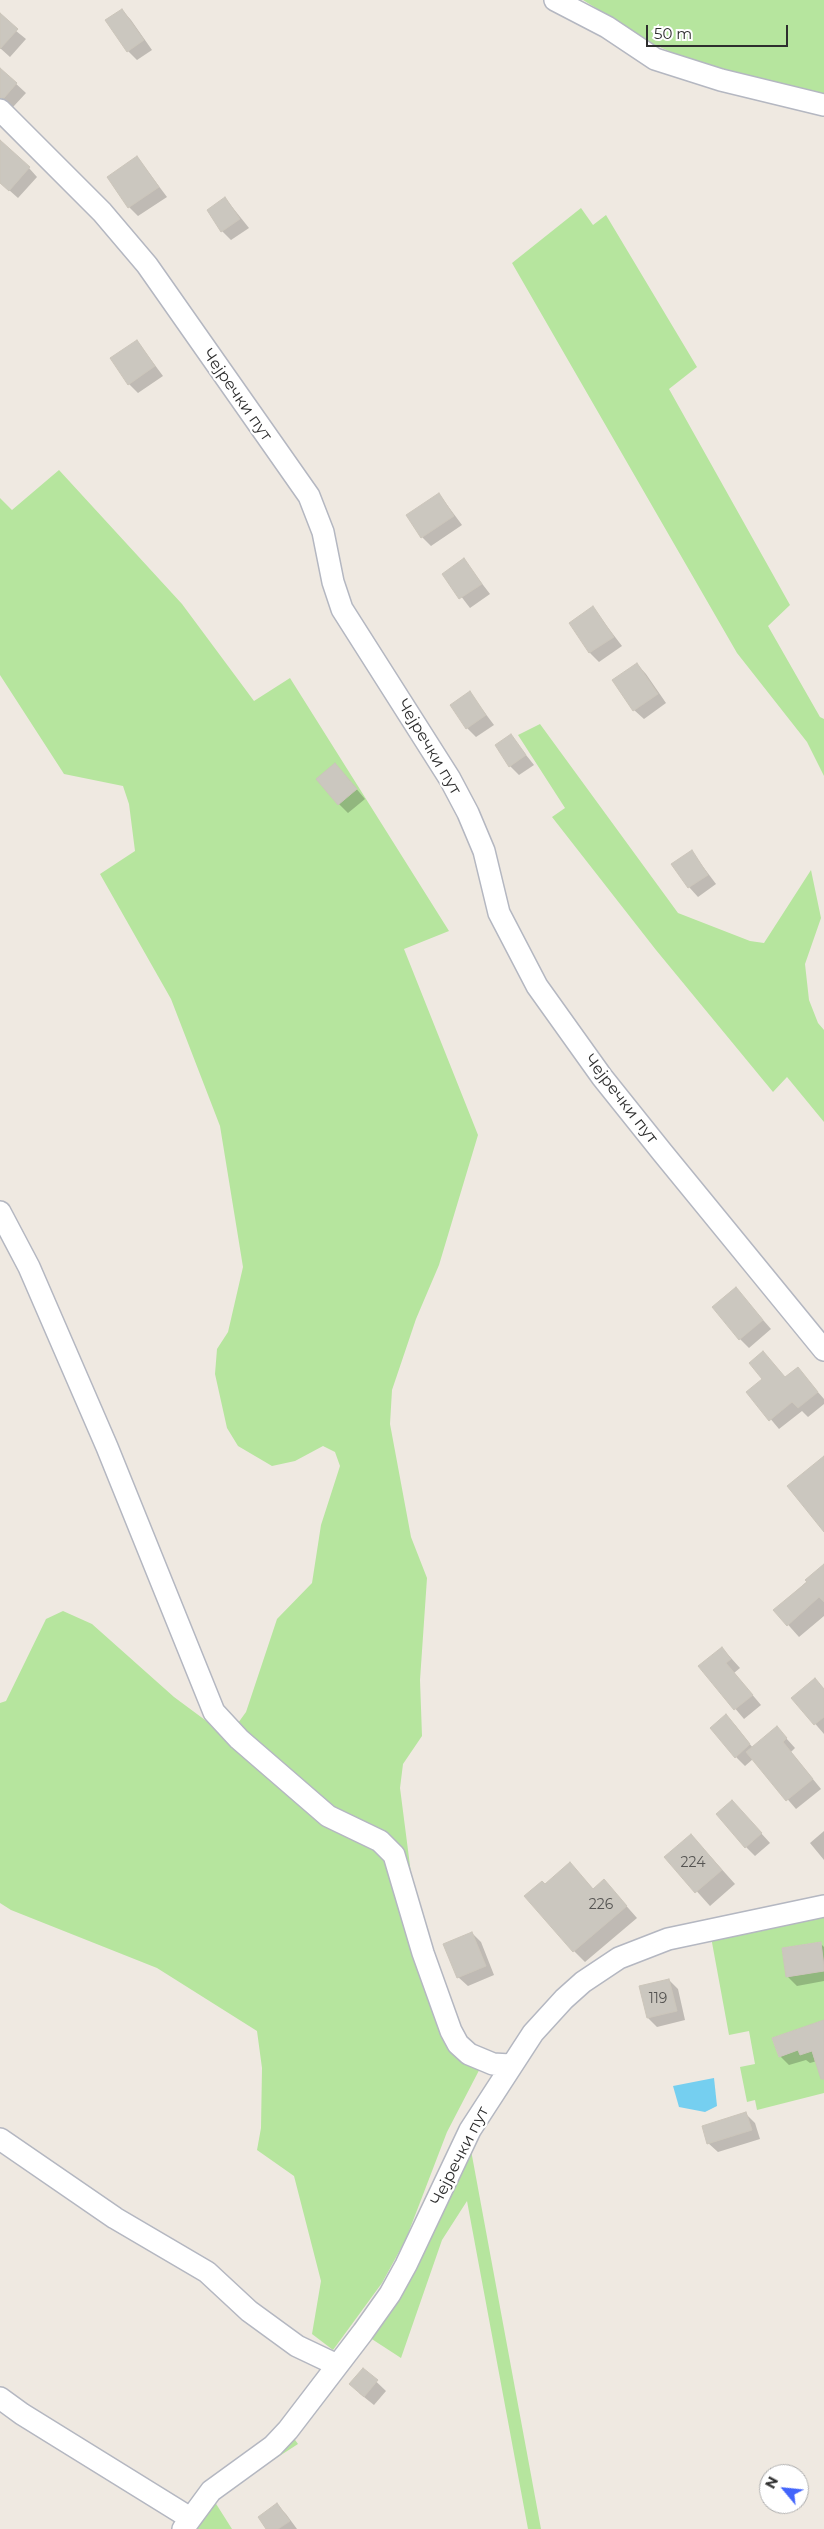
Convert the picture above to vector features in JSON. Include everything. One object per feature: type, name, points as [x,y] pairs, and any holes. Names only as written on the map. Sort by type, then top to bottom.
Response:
[{"type":"street","points":[[555,0],[607,28],[655,59],[721,80],[824,105]]},
{"type":"street","name":"Чејречки пут","points":[[0,110],[102,212],[147,265],[309,496],[323,532],[333,582],[342,609],[450,779],[468,813],[484,851],[498,913],[537,986],[602,1077],[824,1350]]},
{"type":"street","points":[[0,1212],[29,1267],[107,1446],[214,1712],[239,1739],[328,1816],[380,1841],[394,1855],[423,1953],[451,2032],[458,2044],[469,2054],[493,2064],[510,2065]]},
{"type":"street","name":"Чејречки пут","points":[[187,2523],[212,2491],[273,2446],[288,2430],[390,2294],[422,2233],[470,2130],[510,2065],[533,2033],[564,1999],[583,1982],[618,1958],[668,1940],[824,1906]]},
{"type":"street","points":[[0,2139],[114,2218],[207,2272],[249,2311],[297,2346],[337,2365]]},
{"type":"street","points":[[0,2398],[187,2523]]},
{"type":"green space","points":[[583,0],[824,0],[824,97],[702,66],[653,44]]},
{"type":"green space","points":[[581,208],[593,225],[606,215],[697,367],[669,389],[790,605],[768,626],[820,717],[824,719],[824,776],[807,742],[737,653],[512,263]]},
{"type":"green space","points":[[59,470],[182,604],[254,701],[290,678],[449,931],[404,949],[478,1135],[439,1265],[416,1319],[392,1390],[390,1424],[411,1537],[427,1578],[420,1680],[422,1736],[403,1764],[400,1788],[413,1889],[430,1954],[462,2037],[487,2055],[447,2132],[406,2239],[382,2283],[333,2350],[312,2334],[321,2281],[294,2176],[257,2150],[261,2128],[262,2068],[257,2031],[157,1968],[11,1910],[0,1903],[0,1703],[6,1701],[46,1619],[63,1611],[92,1624],[174,1697],[228,1737],[246,1712],[277,1619],[312,1583],[321,1525],[340,1466],[335,1452],[323,1446],[295,1461],[272,1466],[238,1446],[227,1428],[215,1374],[217,1349],[228,1332],[243,1267],[220,1126],[171,999],[100,874],[135,851],[129,804],[123,786],[64,774],[0,675],[0,498],[12,510]]},
{"type":"green space","points":[[540,724],[678,913],[750,941],[764,943],[811,870],[821,918],[805,964],[809,1000],[818,1023],[824,1030],[824,1122],[787,1077],[773,1092],[656,950],[552,817],[565,808],[518,735]]},
{"type":"green space","points":[[824,1915],[824,1961],[821,1942],[782,1948],[787,1977],[824,1971],[824,2027],[822,2021],[772,2038],[779,2057],[798,2050],[812,2051],[815,2062],[824,2059],[824,2093],[757,2110],[755,2100],[747,2102],[740,2067],[755,2064],[749,2031],[729,2035],[711,1937]]},
{"type":"green space","points":[[468,2134],[541,2529],[528,2529],[467,2201],[442,2240],[401,2358],[361,2332]]},
{"type":"green space","points":[[288,2430],[298,2444],[213,2499],[232,2529],[179,2529]]},
{"type":"water","points":[[714,2078],[717,2106],[705,2112],[679,2107],[673,2086]]},
{"type":"building","points":[[122,9],[144,40],[127,52],[105,20]]},
{"type":"building","points":[[0,13],[18,29],[0,49]]},
{"type":"building","points":[[0,68],[17,83],[4,98],[0,98]]},
{"type":"building","points":[[0,140],[30,167],[9,191],[0,183]]},
{"type":"building","points":[[137,156],[159,187],[128,208],[107,177]]},
{"type":"building","points":[[225,197],[240,219],[221,232],[207,210]]},
{"type":"building","points":[[137,340],[155,366],[128,385],[110,358]]},
{"type":"building","points":[[439,493],[454,516],[421,538],[406,515]]},
{"type":"building","points":[[464,558],[482,584],[459,599],[442,574]]},
{"type":"building","points":[[593,606],[614,637],[589,653],[569,623]]},
{"type":"building","points":[[637,663],[658,694],[633,711],[612,680]]},
{"type":"building","points":[[470,691],[486,715],[466,729],[450,705]]},
{"type":"building","points":[[511,734],[526,755],[509,767],[495,745]]},
{"type":"building","points":[[335,763],[357,789],[338,805],[316,779]]},
{"type":"building","points":[[692,850],[708,875],[688,888],[671,864]]},
{"type":"building","points":[[736,1287],[763,1320],[739,1340],[712,1307]]},
{"type":"building","points":[[763,1351],[785,1377],[798,1367],[818,1392],[798,1408],[792,1402],[769,1421],[746,1392],[762,1379],[749,1363]]},
{"type":"building","points":[[824,1456],[824,1532],[787,1486]]},
{"type":"building","points":[[824,1564],[824,1602],[819,1597],[787,1626],[773,1610],[807,1582],[805,1580]]},
{"type":"building","points":[[722,1647],[731,1659],[726,1663],[753,1695],[734,1710],[698,1666]]},
{"type":"building","points":[[815,1678],[824,1689],[824,1717],[814,1725],[791,1698]]},
{"type":"building","points":[[726,1714],[750,1744],[735,1758],[710,1728]]},
{"type":"building","points":[[777,1726],[787,1738],[783,1742],[813,1779],[786,1801],[746,1752]]},
{"type":"building","points":[[732,1800],[762,1833],[745,1848],[716,1814]]},
{"type":"building","points":[[691,1834],[722,1870],[695,1893],[664,1857]]},
{"type":"building","points":[[570,1862],[593,1889],[604,1879],[627,1906],[573,1952],[524,1896],[542,1881],[545,1884]]},
{"type":"building","points":[[472,1932],[486,1966],[457,1978],[443,1944]]},
{"type":"building","points":[[821,1942],[824,1971],[786,1977],[782,1948]]},
{"type":"building","points":[[669,1979],[677,2011],[647,2018],[639,1986]]},
{"type":"building","points":[[824,2020],[824,2079],[821,2079],[812,2051],[800,2055],[798,2050],[779,2057],[772,2038]]},
{"type":"building","points":[[746,2112],[752,2130],[707,2144],[702,2126]]},
{"type":"building","points":[[363,2368],[378,2380],[364,2397],[349,2384]]},
{"type":"building","points":[[277,2503],[290,2521],[278,2529],[266,2529],[258,2517]]}]
